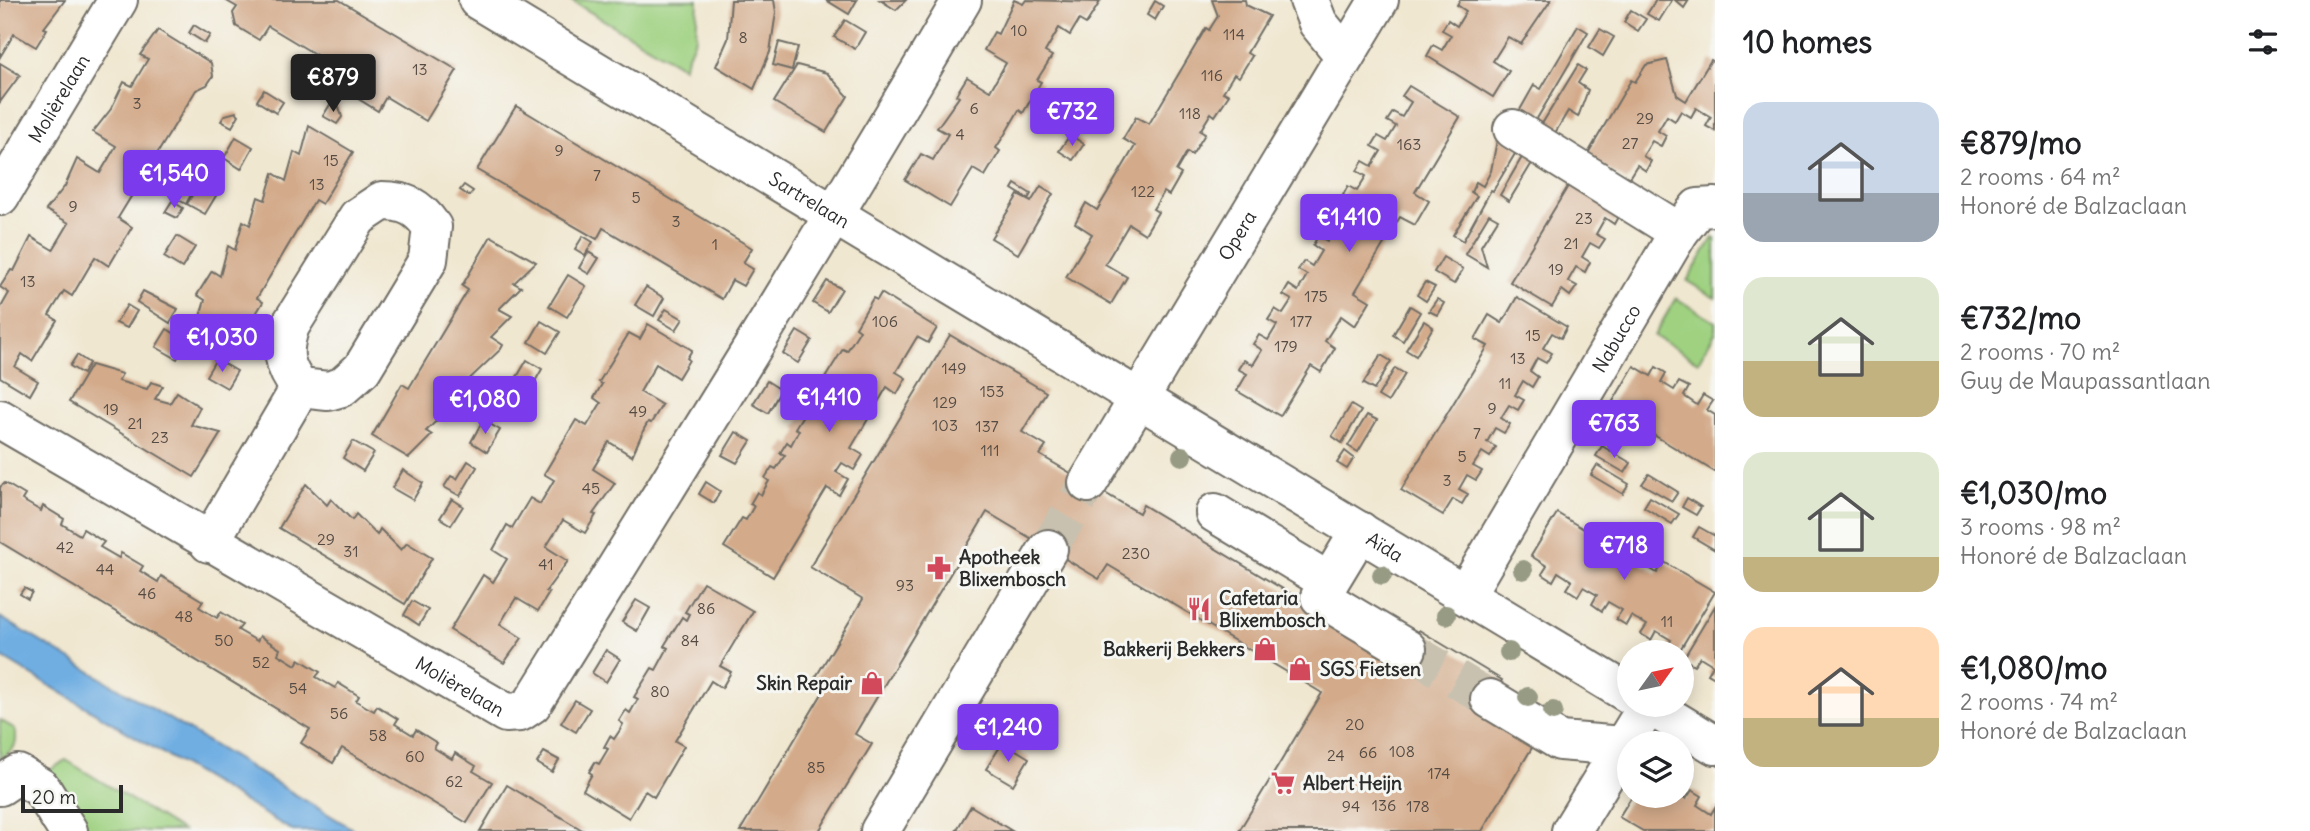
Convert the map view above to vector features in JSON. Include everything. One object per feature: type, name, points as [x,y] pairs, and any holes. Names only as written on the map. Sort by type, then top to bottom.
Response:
[{"type":"street","name":"Molièrelaan","points":[[0,197],[118,0]]},
{"type":"street","name":"Sartrelaan","points":[[478,0],[526,12],[835,215],[1140,398]]},
{"type":"street","name":"Molièrelaan","points":[[0,419],[209,543],[506,713],[520,712],[532,704],[835,215],[962,0]]},
{"type":"street","points":[[1309,0],[1318,23],[1345,56]]},
{"type":"street","name":"Opera","points":[[1088,484],[1379,0]]},
{"type":"street","points":[[1513,129],[1679,232]]},
{"type":"street","points":[[382,201],[400,201],[411,205],[432,227],[432,248],[428,260],[362,369],[342,387],[328,391],[300,388],[284,363],[283,345],[290,326],[358,217],[382,201]]},
{"type":"street","name":"Nabucco","points":[[1465,595],[1679,232],[1698,208],[1715,207]]},
{"type":"street","points":[[209,543],[300,388]]},
{"type":"street","name":"Aïda","points":[[1140,398],[1617,687]]},
{"type":"street","points":[[1214,513],[1329,582]]},
{"type":"street","points":[[1360,531],[1320,597],[1408,649]]},
{"type":"street","points":[[880,831],[1048,549]]},
{"type":"street","points":[[1490,699],[1560,741],[1617,746]]},
{"type":"street","points":[[1670,718],[1715,745]]},
{"type":"street","points":[[1571,831],[1617,756]]},
{"type":"street","points":[[0,786],[18,775],[41,788],[68,831]]},
{"type":"green space","points":[[570,0],[698,0],[696,37],[683,67]]},
{"type":"green space","points":[[1713,238],[1715,239],[1715,298],[1687,281]]},
{"type":"green space","points":[[1676,298],[1715,322],[1715,333],[1698,362],[1654,336]]},
{"type":"green space","points":[[0,720],[15,729],[16,740],[12,750],[0,759]]},
{"type":"green space","points":[[66,760],[182,831],[86,831],[47,772]]},
{"type":"water","points":[[0,617],[356,831],[293,831],[0,656]]},
{"type":"building","points":[[0,0],[65,0],[44,28],[47,29],[36,47],[14,34],[0,57]]},
{"type":"building","points":[[225,0],[339,0],[457,70],[426,121],[386,97],[378,111],[339,87],[347,73],[268,26],[259,40],[236,26],[233,13],[237,7]]},
{"type":"building","points":[[731,0],[774,0],[776,12],[770,52],[754,89],[716,66],[728,39]]},
{"type":"building","points":[[826,0],[857,0],[849,14]]},
{"type":"building","points":[[880,0],[906,0],[896,10]]},
{"type":"building","points":[[1014,0],[1023,4],[1026,0],[1100,2],[1086,24],[1079,20],[1070,35],[1059,28],[1045,52],[1052,56],[1037,80],[1041,82],[1023,113],[1019,110],[996,148],[1000,151],[985,176],[973,169],[950,207],[905,180],[921,154],[933,160],[948,134],[937,128],[959,97],[956,95],[967,77],[990,91],[1006,63],[984,50],[994,32],[998,34]]},
{"type":"building","points":[[1212,0],[1245,0],[1246,5],[1269,16],[1247,53],[1252,56],[1239,77],[1234,74],[1223,92],[1229,95],[1215,116],[1211,113],[1200,131],[1205,134],[1192,155],[1187,152],[1176,171],[1181,174],[1169,195],[1164,192],[1153,209],[1158,212],[1145,234],[1129,224],[1105,264],[1127,277],[1111,304],[1066,277],[1092,234],[1075,223],[1086,203],[1097,210],[1135,146],[1123,139],[1136,117],[1149,124],[1206,28],[1209,30],[1218,16]]},
{"type":"building","points":[[1460,0],[1551,0],[1521,44],[1508,37],[1493,61],[1509,71],[1493,97],[1427,56],[1433,45],[1442,50],[1451,35],[1442,30],[1448,20],[1457,26],[1466,11],[1457,5]]},
{"type":"building","points":[[1656,0],[1672,0],[1659,21],[1647,14]]},
{"type":"building","points":[[1675,0],[1689,0],[1684,8]]},
{"type":"building","points":[[1155,1],[1163,6],[1155,20],[1147,15]]},
{"type":"building","points":[[1631,10],[1646,19],[1638,31],[1624,22]]},
{"type":"building","points":[[845,20],[865,32],[855,49],[834,37]]},
{"type":"building","points":[[194,25],[210,35],[205,43],[189,33]]},
{"type":"building","points":[[1578,26],[1588,32],[1532,127],[1516,117],[1534,85],[1541,89]]},
{"type":"building","points":[[1600,29],[1614,37],[1603,56],[1589,47]]},
{"type":"building","points":[[158,30],[211,63],[213,76],[207,85],[196,90],[118,218],[132,227],[109,266],[95,257],[72,296],[64,291],[49,315],[57,320],[32,361],[22,354],[15,367],[38,381],[30,395],[0,377],[0,309],[9,293],[0,287],[11,270],[14,271],[31,237],[53,250],[69,223],[46,210],[65,186],[77,159],[100,173],[116,146],[93,132],[111,109],[124,82],[132,86],[148,59],[140,55]]},
{"type":"building","points":[[779,42],[798,47],[792,70],[773,65]]},
{"type":"building","points":[[1667,60],[1677,95],[1686,101],[1711,60],[1715,63],[1715,131],[1706,126],[1711,117],[1696,108],[1691,117],[1681,111],[1675,121],[1667,116],[1658,131],[1666,136],[1661,146],[1652,141],[1643,156],[1651,161],[1646,171],[1637,165],[1627,181],[1586,157],[1631,80],[1635,82],[1646,65]]},
{"type":"building","points":[[0,63],[20,75],[0,102]]},
{"type":"building","points":[[797,65],[827,73],[848,96],[826,132],[774,102]]},
{"type":"building","points":[[1578,65],[1586,70],[1578,83],[1588,90],[1578,117],[1568,111],[1551,140],[1537,132]]},
{"type":"building","points":[[1409,86],[1460,117],[1415,192],[1429,201],[1415,225],[1400,217],[1355,292],[1370,301],[1355,326],[1341,316],[1325,341],[1335,348],[1321,372],[1311,366],[1280,416],[1237,391],[1247,374],[1238,369],[1244,360],[1253,365],[1262,350],[1253,344],[1259,335],[1268,340],[1277,325],[1268,320],[1275,309],[1283,314],[1292,300],[1283,295],[1289,285],[1298,291],[1307,275],[1298,270],[1304,261],[1312,266],[1321,251],[1313,245],[1318,236],[1327,241],[1337,225],[1328,220],[1334,210],[1342,216],[1351,201],[1343,195],[1348,186],[1357,191],[1366,176],[1357,171],[1363,161],[1372,166],[1381,151],[1372,146],[1378,136],[1387,141],[1396,126],[1387,121],[1393,112],[1402,117],[1411,102],[1402,96]]},
{"type":"building","points":[[264,90],[283,102],[276,113],[257,101]]},
{"type":"building","points":[[1091,101],[1103,108],[1096,121],[1084,114]]},
{"type":"building","points":[[331,103],[339,107],[342,117],[337,124],[323,116]]},
{"type":"building","points":[[516,106],[752,248],[743,263],[753,269],[743,286],[732,280],[722,299],[603,228],[597,239],[477,170]]},
{"type":"building","points":[[236,112],[239,115],[232,127],[221,121],[225,115]]},
{"type":"building","points":[[309,126],[353,152],[322,204],[315,200],[257,298],[263,302],[233,352],[196,330],[205,300],[197,295],[212,271],[220,276],[228,246],[235,250],[243,221],[250,225],[258,197],[265,200],[273,173],[286,181],[294,152],[301,156]]},
{"type":"building","points":[[1070,135],[1084,144],[1073,160],[1059,151]]},
{"type":"building","points":[[1498,135],[1519,147],[1463,241],[1453,235],[1477,196],[1471,192],[1476,182],[1483,186],[1491,171]]},
{"type":"building","points":[[236,137],[253,147],[241,169],[224,158]]},
{"type":"building","points":[[1525,152],[1535,158],[1509,201],[1500,195]]},
{"type":"building","points":[[186,167],[201,176],[186,204],[170,195]]},
{"type":"building","points":[[199,183],[217,194],[205,214],[187,204]]},
{"type":"building","points":[[1570,183],[1620,213],[1614,224],[1605,218],[1596,234],[1605,239],[1599,248],[1590,243],[1582,257],[1590,262],[1585,272],[1576,267],[1568,281],[1577,286],[1570,296],[1562,290],[1552,307],[1510,282]]},
{"type":"building","points":[[1015,184],[1031,194],[1028,199],[1012,189]]},
{"type":"building","points":[[464,185],[473,191],[469,196],[460,190]]},
{"type":"building","points":[[1041,186],[1053,194],[1018,254],[991,238],[1018,195],[1031,202]]},
{"type":"building","points":[[172,201],[183,208],[177,218],[165,212]]},
{"type":"building","points":[[1489,214],[1498,219],[1481,246],[1487,267],[1465,254]]},
{"type":"building","points":[[177,236],[195,247],[182,268],[164,257]]},
{"type":"building","points":[[491,236],[536,262],[514,283],[521,287],[499,309],[512,316],[491,337],[503,345],[501,349],[462,386],[468,390],[426,431],[432,435],[409,458],[372,436],[402,384],[409,388],[468,290],[462,286]]},
{"type":"building","points":[[583,236],[593,242],[585,255],[575,249]]},
{"type":"building","points":[[588,252],[599,258],[589,274],[579,268]]},
{"type":"building","points":[[1443,257],[1463,269],[1454,284],[1434,272]]},
{"type":"building","points":[[568,275],[586,286],[567,317],[549,306]]},
{"type":"building","points":[[827,281],[842,289],[828,312],[813,303]]},
{"type":"building","points":[[1425,282],[1435,287],[1426,301],[1417,295]]},
{"type":"building","points":[[646,287],[664,298],[654,316],[635,305]]},
{"type":"building","points":[[143,291],[178,309],[170,323],[137,302]]},
{"type":"building","points":[[881,293],[937,328],[928,343],[917,337],[896,372],[906,378],[897,394],[887,387],[851,448],[863,455],[854,470],[842,463],[836,472],[848,479],[839,495],[827,488],[773,577],[724,547],[742,518],[746,520],[754,506],[750,504],[757,492],[761,495],[769,481],[765,478],[772,467],[776,469],[785,455],[780,453],[787,442],[791,445],[799,430],[795,428],[813,399],[817,401],[821,395],[830,380],[825,378],[843,349],[847,351],[860,330],[856,327],[873,298],[877,300]]},
{"type":"building","points":[[1517,297],[1567,327],[1561,338],[1552,333],[1543,348],[1552,353],[1546,363],[1537,358],[1530,371],[1538,377],[1532,387],[1523,381],[1515,395],[1524,400],[1518,410],[1509,405],[1501,418],[1510,424],[1504,433],[1495,428],[1487,442],[1496,447],[1490,457],[1482,452],[1473,466],[1482,471],[1476,480],[1467,475],[1459,489],[1468,494],[1462,504],[1453,499],[1443,515],[1401,490],[1488,346],[1475,339],[1489,315],[1502,323]]},
{"type":"building","points":[[1437,299],[1444,303],[1437,315],[1429,311]]},
{"type":"building","points":[[127,305],[137,311],[127,328],[116,323]]},
{"type":"building","points":[[1410,306],[1420,312],[1403,341],[1393,335]]},
{"type":"building","points":[[666,309],[683,319],[676,330],[659,320]]},
{"type":"building","points":[[541,321],[560,332],[547,353],[529,342]]},
{"type":"building","points":[[1424,321],[1433,327],[1416,356],[1406,350]]},
{"type":"building","points":[[648,324],[692,350],[687,358],[689,360],[678,378],[656,364],[640,392],[662,405],[651,423],[648,422],[632,456],[609,442],[593,469],[615,483],[593,514],[596,515],[585,533],[563,520],[546,547],[568,561],[546,591],[549,593],[538,611],[516,598],[500,624],[522,638],[504,663],[450,630],[483,575],[493,582],[507,559],[493,550],[507,525],[512,528],[530,498],[540,504],[554,480],[544,474],[576,420],[587,426],[601,403],[594,398],[602,384],[599,382],[629,333],[640,339]]},
{"type":"building","points":[[167,329],[187,341],[177,359],[156,347]]},
{"type":"building","points":[[797,331],[812,340],[798,363],[783,354]]},
{"type":"building","points":[[950,335],[1046,392],[1022,432],[1046,446],[1040,455],[1139,513],[1143,505],[1401,660],[1419,630],[1502,680],[1484,710],[1536,741],[1482,831],[1239,831],[1322,693],[1108,565],[1099,579],[987,512],[855,734],[872,744],[819,831],[740,831],[826,687],[814,680],[863,599],[810,567]]},
{"type":"building","points":[[77,355],[89,363],[83,374],[70,366]]},
{"type":"building","points":[[1381,355],[1391,361],[1374,390],[1363,384]]},
{"type":"building","points":[[216,359],[237,371],[227,388],[206,376]]},
{"type":"building","points":[[527,360],[542,369],[523,403],[507,394]]},
{"type":"building","points":[[91,365],[122,374],[118,381],[147,389],[151,382],[163,386],[155,399],[170,403],[177,392],[200,407],[191,425],[221,433],[194,477],[69,402]]},
{"type":"building","points":[[1634,366],[1651,376],[1656,367],[1666,373],[1661,382],[1674,390],[1679,382],[1689,387],[1684,396],[1697,405],[1703,395],[1713,401],[1707,410],[1715,415],[1715,472],[1609,408]]},
{"type":"building","points":[[1395,368],[1405,374],[1388,402],[1378,396]]},
{"type":"building","points":[[767,381],[781,390],[768,413],[753,404]]},
{"type":"building","points":[[1351,405],[1361,411],[1342,443],[1332,436]]},
{"type":"building","points":[[1367,415],[1377,420],[1358,452],[1348,446]]},
{"type":"building","points":[[483,420],[500,430],[487,452],[471,442]]},
{"type":"building","points":[[736,432],[751,441],[737,463],[722,455]]},
{"type":"building","points":[[353,441],[374,453],[363,471],[343,458]]},
{"type":"building","points":[[1602,446],[1631,463],[1625,473],[1596,456]]},
{"type":"building","points":[[1345,451],[1354,458],[1347,469],[1337,463]]},
{"type":"building","points":[[468,461],[477,467],[460,496],[444,487],[451,476],[457,479]]},
{"type":"building","points":[[1597,465],[1629,484],[1623,494],[1591,475]]},
{"type":"building","points":[[403,470],[423,483],[413,500],[392,488]]},
{"type":"building","points":[[1649,474],[1678,492],[1672,501],[1642,484]]},
{"type":"building","points":[[706,482],[720,491],[714,503],[699,494]]},
{"type":"building","points":[[5,483],[25,495],[22,500],[41,511],[43,506],[64,519],[62,524],[80,535],[83,529],[104,542],[100,547],[119,558],[121,553],[143,566],[140,571],[158,582],[161,576],[203,601],[199,607],[217,618],[221,612],[242,625],[238,630],[257,641],[260,636],[280,649],[278,654],[296,665],[299,659],[320,672],[316,677],[335,688],[338,683],[359,696],[356,701],[374,711],[377,706],[398,719],[395,724],[413,735],[416,730],[437,743],[434,748],[452,759],[455,753],[476,766],[473,771],[492,782],[467,823],[342,748],[333,763],[301,743],[310,729],[0,542],[0,487]]},
{"type":"building","points":[[306,484],[327,505],[331,499],[352,520],[356,514],[377,535],[380,529],[401,550],[407,543],[432,558],[405,604],[279,528]]},
{"type":"building","points":[[1650,497],[1679,514],[1672,524],[1644,507]]},
{"type":"building","points":[[1687,498],[1701,507],[1696,515],[1682,507]]},
{"type":"building","points":[[452,499],[463,506],[451,525],[440,518]]},
{"type":"building","points":[[1557,513],[1657,573],[1664,562],[1715,592],[1686,640],[1671,640],[1656,631],[1651,640],[1641,634],[1647,625],[1631,616],[1626,625],[1616,619],[1622,610],[1608,602],[1602,611],[1592,604],[1597,595],[1583,587],[1578,596],[1567,589],[1572,581],[1558,572],[1553,581],[1542,574],[1547,566],[1531,556]]},
{"type":"building","points":[[1699,527],[1715,536],[1715,550],[1693,537]]},
{"type":"building","points":[[703,582],[753,611],[720,666],[731,672],[722,688],[711,681],[675,741],[684,746],[654,797],[645,791],[629,818],[583,790],[595,762],[599,764],[608,749],[604,747],[610,736],[614,739],[620,730],[623,724],[619,721],[626,710],[630,713],[638,699],[634,697],[652,668],[656,670],[668,648],[664,646],[682,617],[686,620],[689,614],[685,612]]},
{"type":"building","points":[[24,588],[32,592],[28,599],[20,594]]},
{"type":"building","points":[[636,600],[650,608],[637,631],[622,622]]},
{"type":"building","points":[[412,601],[428,610],[419,625],[404,615]]},
{"type":"building","points":[[1715,606],[1715,678],[1708,674],[1713,665],[1700,657],[1694,665],[1694,641]]},
{"type":"building","points":[[606,650],[620,659],[606,682],[592,673]]},
{"type":"building","points":[[575,700],[590,709],[576,732],[561,723]]},
{"type":"building","points":[[1003,742],[1029,758],[1013,785],[986,769]]},
{"type":"building","points":[[544,752],[559,760],[552,772],[537,763]]},
{"type":"building","points":[[507,785],[559,816],[584,831],[480,831]]},
{"type":"building","points":[[1694,791],[1702,796],[1697,805],[1711,814],[1715,807],[1715,831],[1643,831],[1619,817],[1625,808],[1694,808]]},
{"type":"building","points":[[971,806],[1012,831],[956,831]]},
{"type":"tunnel","points":[[1048,549],[1088,483]]},
{"type":"tunnel","points":[[1407,649],[1490,699]]},
{"type":"place","name":"Apotheek Blixembosch","points":[[939,568]]},
{"type":"place","name":"Cafetaria Blixembosch","points":[[1199,609]]},
{"type":"place","name":"Bakkerij Bekkers","points":[[1265,649]]},
{"type":"place","name":"SGS Fietsen","points":[[1300,669]]},
{"type":"place","name":"Skin Repair","points":[[872,683]]},
{"type":"place","name":"Albert Heijn","points":[[1283,783]]}]
